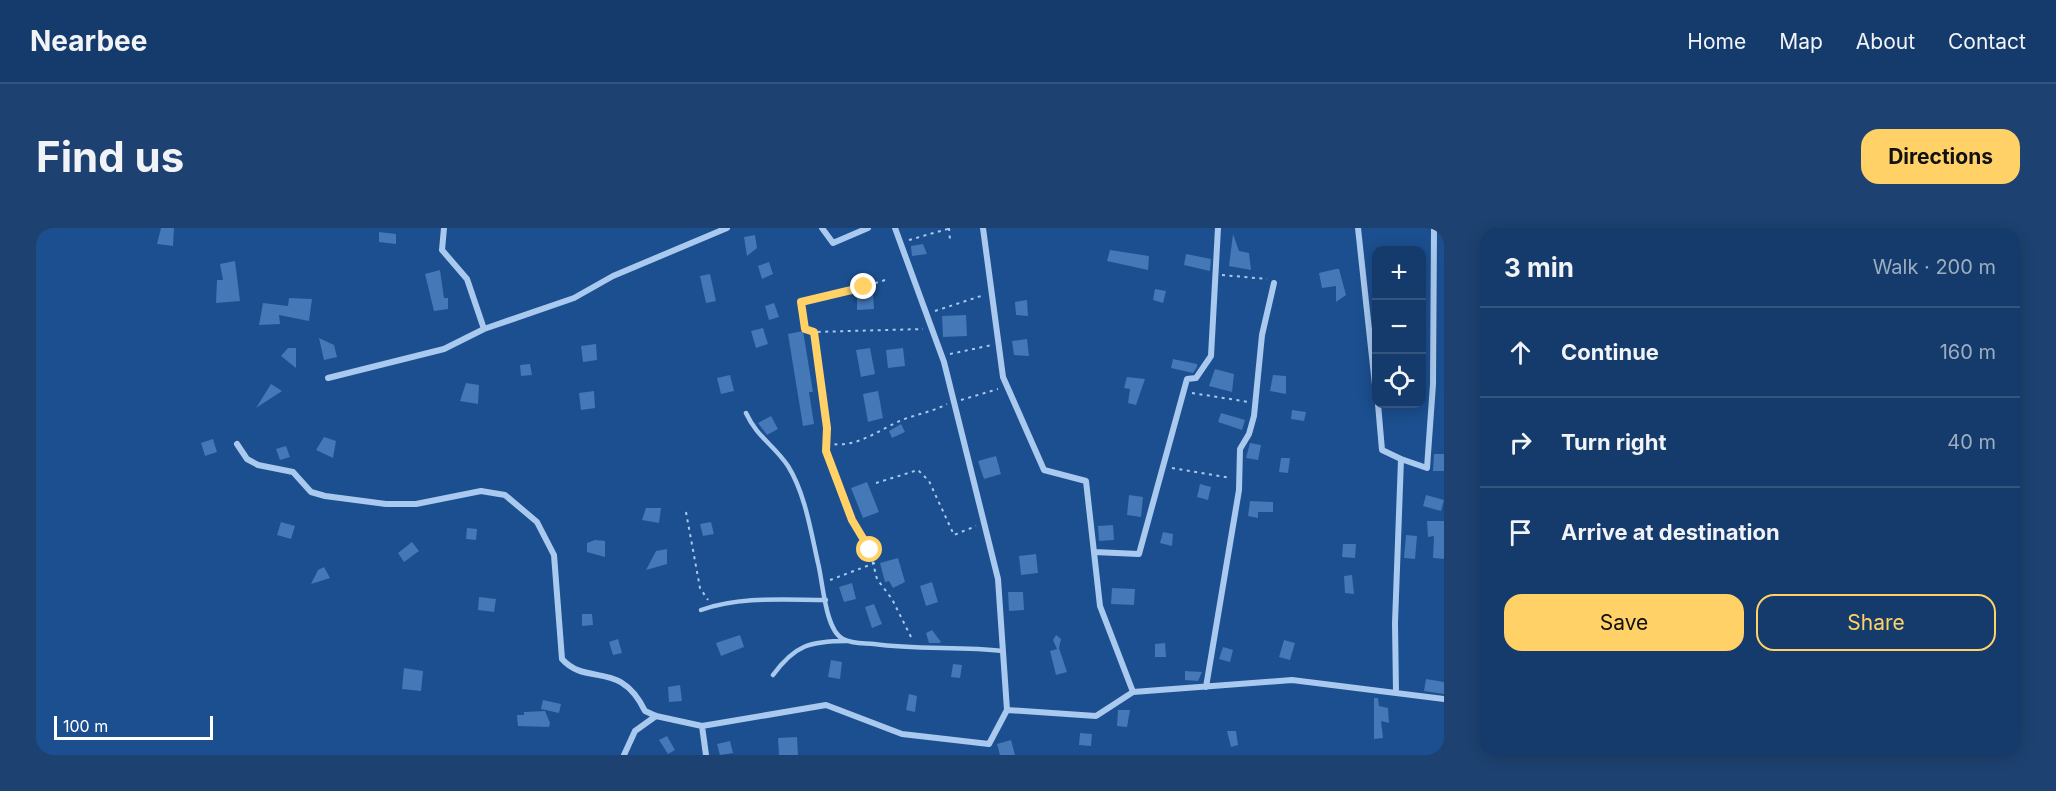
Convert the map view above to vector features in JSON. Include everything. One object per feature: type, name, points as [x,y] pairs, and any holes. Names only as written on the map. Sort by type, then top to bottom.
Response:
[{"type":"street","points":[[444,228],[442,250],[466,279],[484,329]]},
{"type":"street","points":[[328,378],[444,349],[484,329],[574,298],[613,276],[727,228]]},
{"type":"street","points":[[822,228],[833,243],[868,228]]},
{"type":"street","points":[[237,444],[247,459],[258,465],[293,472],[311,492],[325,496],[386,504],[416,504],[481,491],[506,495],[537,522],[554,555],[562,659],[569,667],[604,675],[626,684],[636,693],[645,711],[656,716],[702,726],[826,705],[902,734],[989,744],[1007,710],[998,579],[942,356],[896,228]]},
{"type":"street","points":[[983,228],[1003,377],[1044,470],[1086,480],[1100,606],[1133,692]]},
{"type":"street","points":[[1094,552],[1139,554],[1187,379],[1196,378],[1211,356],[1218,228]]},
{"type":"street","points":[[1358,228],[1372,354]]},
{"type":"street","points":[[1378,408],[1382,450],[1427,468],[1433,384],[1434,228]]},
{"type":"street","points":[[1206,687],[1240,481],[1240,449],[1249,434],[1255,404],[1262,335],[1274,281]]},
{"type":"street","points":[[1396,692],[1395,623],[1401,459]]},
{"type":"street","points":[[1007,710],[1096,716],[1133,692],[1292,680],[1444,699]]},
{"type":"street","points":[[624,755],[635,731],[656,716]]},
{"type":"street","points":[[702,726],[706,755]]},
{"type":"lane","points":[[746,412],[756,433],[775,449],[795,480],[832,627],[836,634],[849,641]]},
{"type":"lane","points":[[701,610],[752,600],[826,600]]},
{"type":"lane","points":[[773,675],[801,646],[822,641],[849,641],[918,648],[974,647],[1003,651]]},
{"type":"path","points":[[901,243],[950,228],[950,240]]},
{"type":"path","points":[[1216,274],[1274,281]]},
{"type":"path","points":[[885,280],[842,294],[801,302],[805,329],[814,332],[932,330]]},
{"type":"path","points":[[926,314],[992,292]]},
{"type":"path","points":[[814,332],[827,428],[826,443],[829,463],[852,520],[875,564],[877,579],[892,599],[918,648]]},
{"type":"path","points":[[942,356],[998,344]]},
{"type":"path","points":[[826,443],[837,446],[854,443],[884,431],[892,424],[954,402],[1007,387]]},
{"type":"path","points":[[1184,391],[1255,404]]},
{"type":"path","points":[[1164,465],[1240,481]]},
{"type":"path","points":[[876,483],[918,470],[929,481],[954,536],[970,531],[984,521]]},
{"type":"path","points":[[686,512],[700,588],[715,606]]},
{"type":"path","points":[[823,584],[875,564]]},
{"type":"building","points":[[161,228],[174,228],[173,246],[157,244]]},
{"type":"building","points":[[379,232],[396,234],[396,244],[379,242]]},
{"type":"building","points":[[1233,234],[1239,251],[1249,253],[1251,270],[1229,266]]},
{"type":"building","points":[[755,235],[757,248],[747,256],[744,237]]},
{"type":"building","points":[[923,244],[927,254],[912,256],[911,246]]},
{"type":"building","points":[[1110,250],[1149,256],[1148,270],[1107,261]]},
{"type":"building","points":[[1186,254],[1211,259],[1210,271],[1184,265]]},
{"type":"building","points":[[235,261],[240,301],[216,303],[217,280],[223,280],[220,264]]},
{"type":"building","points":[[769,262],[773,274],[762,279],[758,266]]},
{"type":"building","points":[[1339,269],[1346,295],[1336,302],[1336,286],[1322,288],[1319,273]]},
{"type":"building","points":[[440,270],[444,298],[448,298],[448,309],[434,311],[425,274]]},
{"type":"building","points":[[710,274],[716,301],[706,303],[700,276]]},
{"type":"building","points":[[1155,289],[1166,291],[1163,303],[1153,300]]},
{"type":"building","points":[[857,292],[873,292],[874,309],[857,310]]},
{"type":"building","points":[[289,298],[312,299],[309,321],[279,315],[280,324],[259,325],[263,303],[288,306]]},
{"type":"building","points":[[1027,300],[1028,316],[1016,315],[1015,302]]},
{"type":"building","points":[[774,303],[779,317],[769,320],[765,306]]},
{"type":"building","points":[[966,315],[967,336],[943,337],[942,316]]},
{"type":"building","points":[[763,328],[768,344],[756,348],[751,331]]},
{"type":"building","points":[[803,331],[813,392],[809,392],[814,424],[803,426],[788,334]]},
{"type":"building","points":[[319,338],[334,345],[337,357],[324,360]]},
{"type":"building","points":[[1027,339],[1029,356],[1014,355],[1012,341]]},
{"type":"building","points":[[596,344],[597,360],[583,362],[581,346]]},
{"type":"building","points":[[288,348],[296,348],[296,368],[281,356]]},
{"type":"building","points":[[870,348],[875,374],[861,377],[856,350]]},
{"type":"building","points":[[903,348],[905,366],[888,368],[886,350]]},
{"type":"building","points":[[1173,359],[1197,364],[1197,367],[1193,373],[1171,368]]},
{"type":"building","points":[[530,364],[532,375],[521,376],[520,365]]},
{"type":"building","points":[[1215,369],[1234,374],[1232,392],[1209,386]]},
{"type":"building","points":[[730,375],[734,391],[721,394],[717,378]]},
{"type":"building","points":[[1273,375],[1286,376],[1286,394],[1270,391]]},
{"type":"building","points":[[1127,377],[1145,379],[1136,405],[1128,403],[1130,389],[1124,388]]},
{"type":"building","points":[[466,383],[479,385],[478,404],[460,401]]},
{"type":"building","points":[[271,384],[282,391],[256,408]]},
{"type":"building","points":[[594,391],[595,408],[581,410],[579,393]]},
{"type":"building","points":[[878,391],[883,418],[868,422],[863,394]]},
{"type":"building","points":[[1292,410],[1306,412],[1304,421],[1291,419]]},
{"type":"building","points":[[1221,413],[1245,420],[1242,430],[1218,422]]},
{"type":"building","points":[[771,416],[778,429],[767,435],[758,423]]},
{"type":"building","points":[[901,424],[905,432],[892,438],[889,431]]},
{"type":"building","points":[[324,437],[336,441],[333,458],[316,450]]},
{"type":"building","points":[[213,439],[217,452],[205,456],[201,443]]},
{"type":"building","points":[[1250,443],[1261,445],[1258,460],[1246,458]]},
{"type":"building","points":[[286,446],[290,457],[280,460],[276,449]]},
{"type":"building","points":[[1434,454],[1444,454],[1444,471],[1433,471]]},
{"type":"building","points":[[996,456],[1001,474],[984,479],[978,461]]},
{"type":"building","points":[[1281,458],[1290,458],[1288,473],[1279,472]]},
{"type":"building","points":[[867,482],[879,512],[863,518],[851,488]]},
{"type":"building","points":[[1200,484],[1211,487],[1208,500],[1197,497]]},
{"type":"building","points":[[1129,495],[1143,497],[1141,517],[1127,515]]},
{"type":"building","points":[[1426,495],[1444,500],[1441,511],[1423,506]]},
{"type":"building","points":[[1250,501],[1273,502],[1273,512],[1258,512],[1258,518],[1248,516]]},
{"type":"building","points":[[646,508],[661,508],[659,523],[642,520]]},
{"type":"building","points":[[1427,521],[1444,521],[1444,559],[1433,558],[1434,536],[1428,537]]},
{"type":"building","points":[[281,522],[295,526],[291,539],[277,535]]},
{"type":"building","points":[[711,522],[714,534],[703,536],[700,524]]},
{"type":"building","points":[[1113,525],[1114,540],[1099,541],[1098,526]]},
{"type":"building","points":[[467,528],[477,529],[476,540],[466,539]]},
{"type":"building","points":[[1163,532],[1173,534],[1172,546],[1160,543]]},
{"type":"building","points":[[1406,535],[1417,536],[1415,559],[1404,558]]},
{"type":"building","points":[[595,540],[605,541],[605,557],[587,552],[587,543]]},
{"type":"building","points":[[412,542],[419,551],[404,562],[398,553]]},
{"type":"building","points":[[1343,544],[1356,544],[1355,558],[1342,557]]},
{"type":"building","points":[[667,549],[667,564],[646,570],[656,551]]},
{"type":"building","points":[[1036,554],[1038,573],[1021,575],[1019,556]]},
{"type":"building","points":[[898,558],[905,582],[893,588],[889,581],[885,582],[880,563]]},
{"type":"building","points":[[324,567],[330,578],[311,584],[318,570]]},
{"type":"building","points":[[1352,575],[1354,594],[1345,593],[1344,576]]},
{"type":"building","points":[[932,582],[938,602],[926,606],[920,586]]},
{"type":"building","points":[[852,583],[856,599],[844,602],[839,587]]},
{"type":"building","points":[[1112,588],[1135,589],[1134,605],[1111,604]]},
{"type":"building","points":[[1008,592],[1023,592],[1024,610],[1009,611]]},
{"type":"building","points":[[479,597],[496,599],[494,612],[478,610]]},
{"type":"building","points":[[874,604],[882,624],[872,628],[865,607]]},
{"type":"building","points":[[582,614],[592,614],[593,625],[582,626]]},
{"type":"building","points":[[932,630],[941,642],[929,643],[926,633]]},
{"type":"building","points":[[740,635],[744,647],[721,656],[716,643]]},
{"type":"building","points":[[1056,635],[1061,639],[1059,648],[1067,672],[1056,675],[1050,651],[1057,649],[1053,640]]},
{"type":"building","points":[[618,639],[622,653],[613,655],[609,642]]},
{"type":"building","points":[[1284,640],[1295,643],[1290,660],[1279,657]]},
{"type":"building","points":[[1165,643],[1166,657],[1155,657],[1155,644]]},
{"type":"building","points":[[1223,647],[1233,650],[1230,662],[1219,659]]},
{"type":"building","points":[[831,660],[842,662],[840,679],[828,677]]},
{"type":"building","points":[[953,664],[962,665],[960,678],[951,677]]},
{"type":"building","points":[[404,668],[423,671],[421,691],[402,689]]},
{"type":"building","points":[[1185,671],[1202,672],[1198,681],[1185,680]]},
{"type":"building","points":[[1426,679],[1444,682],[1444,694],[1424,691]]},
{"type":"building","points":[[680,685],[682,701],[669,702],[668,687]]},
{"type":"building","points":[[909,694],[917,696],[915,712],[906,710]]},
{"type":"building","points":[[1374,698],[1378,698],[1379,706],[1388,708],[1389,723],[1381,721],[1383,738],[1374,739]]},
{"type":"building","points":[[543,700],[561,704],[559,713],[541,709]]},
{"type":"building","points":[[1118,710],[1130,710],[1127,727],[1117,726]]},
{"type":"building","points":[[545,711],[550,723],[549,727],[518,726],[517,715],[524,715],[524,712]]},
{"type":"building","points":[[1227,731],[1236,731],[1238,745],[1231,747]]},
{"type":"building","points":[[1080,733],[1092,734],[1091,746],[1079,745]]},
{"type":"building","points":[[667,736],[675,750],[668,754],[659,740]]},
{"type":"building","points":[[797,737],[798,755],[779,755],[778,738]]},
{"type":"building","points":[[1011,740],[1015,755],[1000,755],[997,744]]},
{"type":"building","points":[[730,741],[733,753],[720,755],[717,744]]},
{"type":"route","points":[[864,287],[801,302],[801,309],[805,329],[814,332],[827,428],[826,451],[829,463],[852,520],[870,550]]}]
